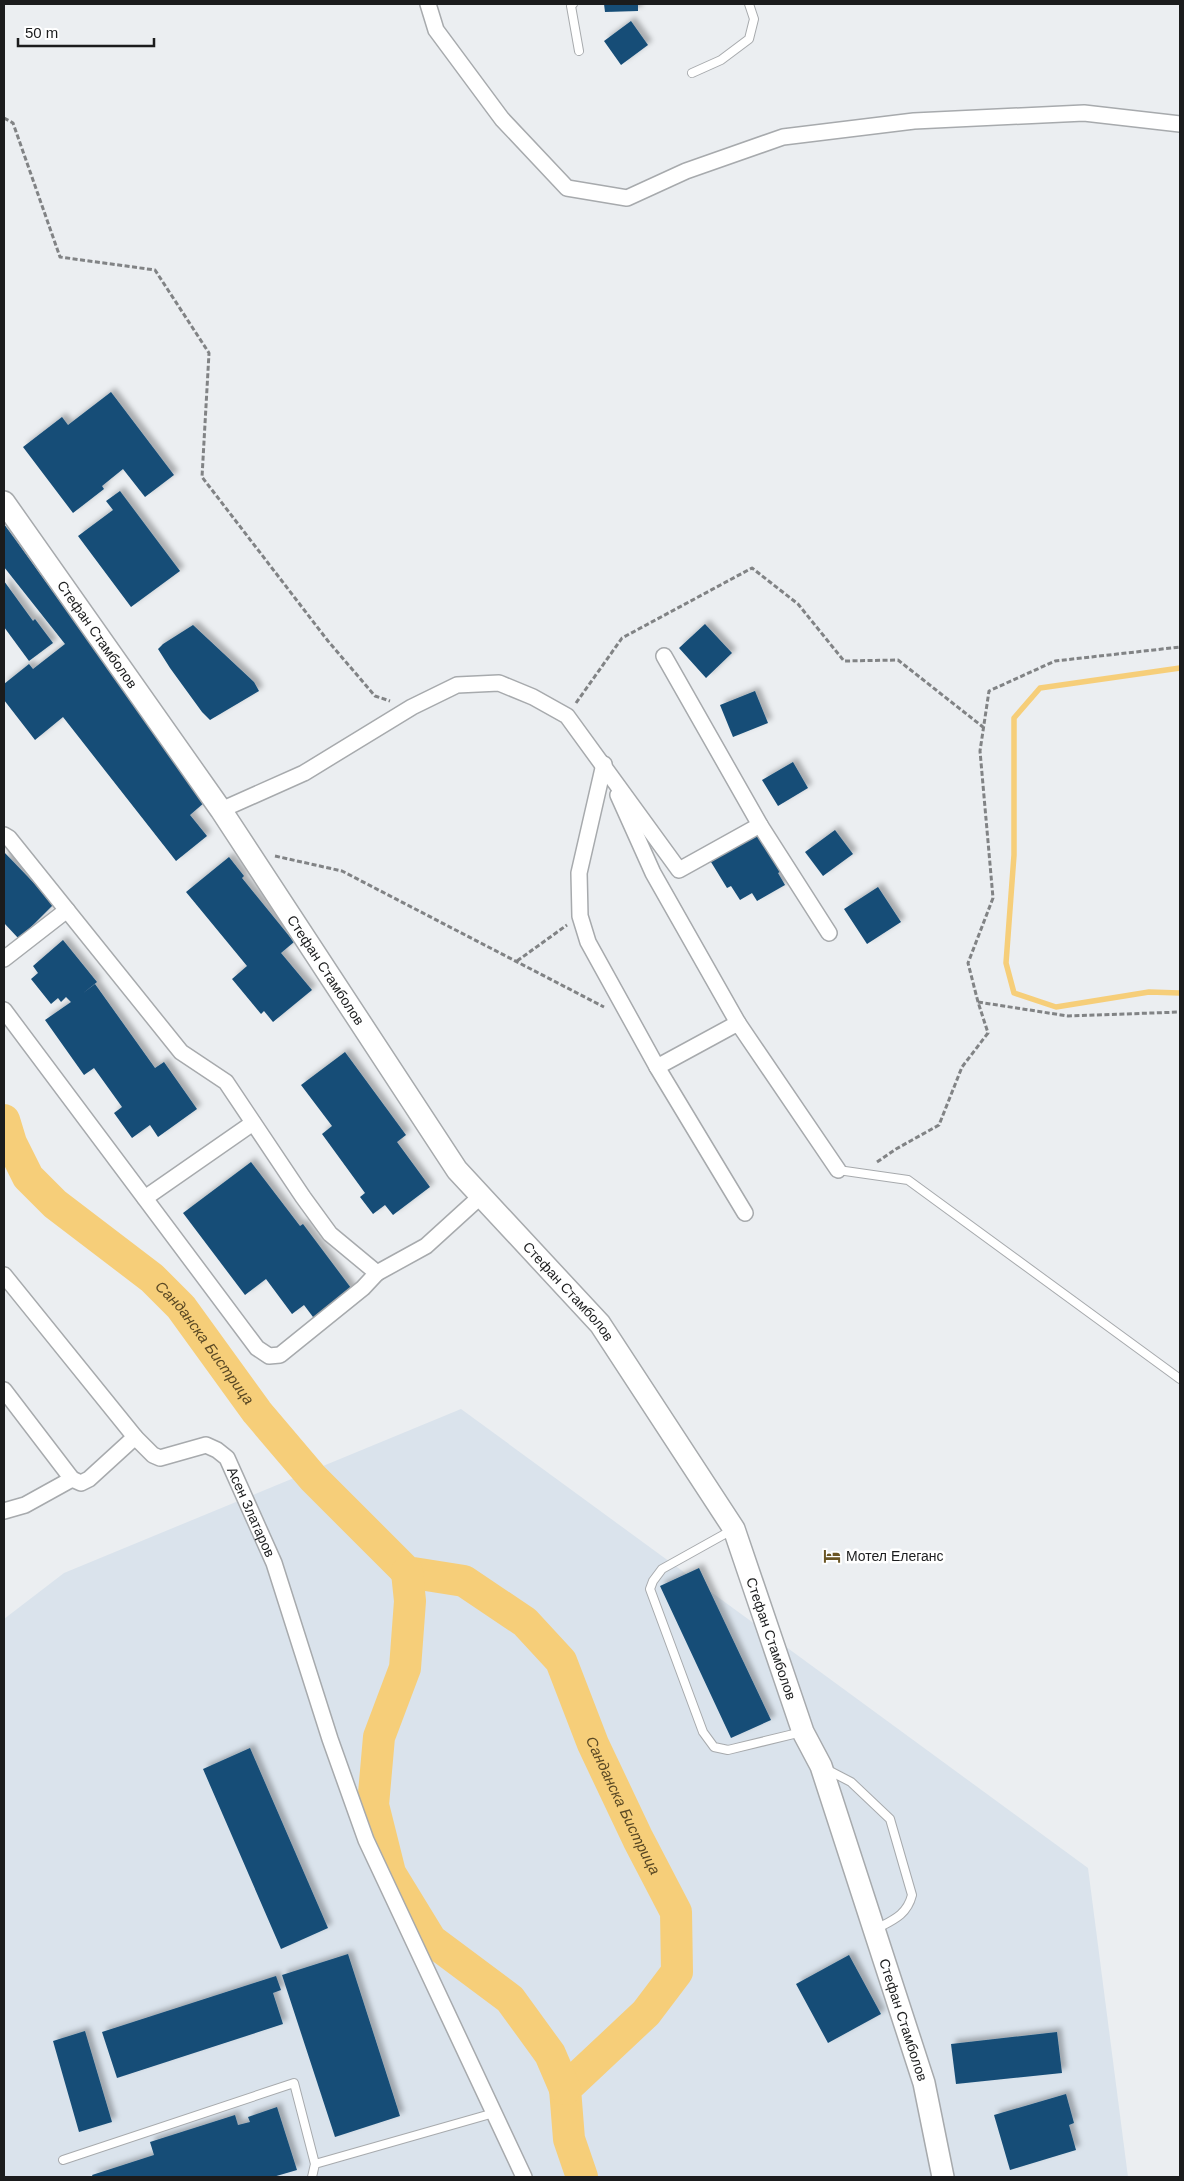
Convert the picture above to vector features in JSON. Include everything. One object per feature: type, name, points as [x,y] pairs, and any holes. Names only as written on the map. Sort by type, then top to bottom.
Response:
[{"type":"street","points":[[428,4],[436,30],[496,112],[567,188],[627,198],[686,171],[783,138],[914,121],[1084,113],[1180,124]]},
{"type":"street","name":"Стефан Стамболов","points":[[4,502],[222,810],[456,1170],[600,1324],[734,1529],[803,1732],[821,1766],[924,2083],[943,2177]]},
{"type":"street","points":[[664,656],[760,825],[829,933]]},
{"type":"street","points":[[222,810],[304,773],[412,707],[457,685],[499,684],[532,696],[567,716],[604,764],[679,870],[760,825]]},
{"type":"street","points":[[604,764],[579,873],[580,916],[588,942],[658,1067],[745,1213]]},
{"type":"street","points":[[604,764],[653,873],[738,1023],[838,1170]]},
{"type":"street","points":[[4,835],[9,838],[181,1052],[226,1082],[330,1234],[377,1273]]},
{"type":"street","points":[[4,959],[67,910]]},
{"type":"street","points":[[4,1010],[257,1348],[269,1356],[280,1355],[363,1288],[377,1273],[426,1246],[481,1196]]},
{"type":"street","points":[[658,1067],[738,1023]]},
{"type":"street","points":[[145,1198],[253,1123]]},
{"type":"street","name":"Асен Златаров","points":[[4,1275],[136,1437],[153,1455],[160,1458],[206,1445],[228,1458],[274,1563],[330,1739],[366,1840],[494,2113]]},
{"type":"street","points":[[4,1390],[72,1479],[81,1483],[89,1479],[136,1437]]},
{"type":"street","points":[[4,1511],[25,1505],[72,1479]]},
{"type":"street","points":[[494,2113],[524,2177]]},
{"type":"lane","points":[[573,4],[571,6],[579,51]]},
{"type":"lane","points":[[692,73],[721,60],[749,39],[754,19],[749,4]]},
{"type":"lane","points":[[838,1170],[908,1180],[1180,1379]]},
{"type":"lane","points":[[734,1529],[662,1569],[653,1581],[650,1589],[703,1732],[714,1747],[728,1750],[803,1732]]},
{"type":"lane","points":[[821,1766],[851,1782],[890,1818],[912,1895],[909,1906],[900,1917],[874,1930]]},
{"type":"lane","points":[[62,2160],[294,2083],[315,2164],[312,2177]]},
{"type":"lane","points":[[315,2164],[494,2113]]},
{"type":"path","points":[[4,118],[13,122],[60,257],[155,270],[209,353],[202,477],[328,641],[374,696],[412,707]]},
{"type":"path","points":[[567,716],[622,638],[752,568],[798,604],[844,661],[898,660],[983,727]]},
{"type":"path","points":[[863,1174],[896,1149],[939,1125],[962,1067],[988,1032],[968,963],[992,898],[980,751],[989,691],[1055,661],[1180,647]]},
{"type":"path","points":[[248,849],[342,871],[517,960],[633,1022]]},
{"type":"path","points":[[517,960],[580,916]]},
{"type":"path","points":[[978,1002],[1068,1016],[1180,1012]]},
{"type":"shaded area","points":[[461,1409],[1088,1868],[1128,2177],[4,2177],[4,1619],[64,1573]]},
{"type":"building","points":[[604,4],[638,4],[638,11],[605,12]]},
{"type":"building","points":[[631,21],[648,45],[621,65],[604,41]]},
{"type":"building","points":[[111,392],[174,475],[145,497],[123,469],[102,486],[104,489],[73,513],[23,447],[62,417],[68,425]]},
{"type":"building","points":[[120,491],[180,571],[131,607],[78,536],[113,510],[106,501]]},
{"type":"building","points":[[4,524],[205,802],[190,815],[207,836],[176,861],[63,717],[35,740],[4,700],[4,684],[29,664],[33,669],[65,644],[4,567]]},
{"type":"building","points":[[4,581],[33,621],[35,619],[53,643],[29,661],[4,627]]},
{"type":"building","points":[[705,624],[732,653],[706,678],[679,648]]},
{"type":"building","points":[[193,625],[254,682],[259,691],[210,720],[202,712],[158,649]]},
{"type":"building","points":[[755,691],[768,723],[733,737],[720,705]]},
{"type":"building","points":[[793,762],[808,788],[778,806],[762,780]]},
{"type":"building","points":[[835,830],[853,854],[823,876],[805,852]]},
{"type":"building","points":[[759,832],[783,870],[778,873],[785,885],[757,901],[752,893],[740,900],[731,886],[727,888],[711,862]]},
{"type":"building","points":[[4,852],[54,904],[19,939],[4,923]]},
{"type":"building","points":[[229,857],[244,876],[242,878],[294,942],[281,953],[312,990],[273,1022],[264,1011],[261,1014],[232,979],[247,966],[186,892]]},
{"type":"building","points":[[878,887],[901,922],[867,944],[844,909]]},
{"type":"building","points":[[63,940],[97,982],[82,994],[95,984],[155,1068],[164,1062],[197,1109],[158,1137],[150,1125],[132,1138],[114,1113],[122,1107],[94,1068],[84,1075],[45,1020],[71,1002],[66,997],[61,1002],[58,998],[51,1004],[31,979],[38,973],[33,966]]},
{"type":"building","points":[[345,1052],[406,1135],[397,1142],[430,1187],[393,1215],[385,1205],[373,1214],[360,1197],[365,1193],[322,1134],[332,1126],[301,1085]]},
{"type":"building","points":[[251,1162],[300,1226],[303,1224],[354,1292],[316,1321],[304,1305],[292,1314],[266,1279],[245,1295],[183,1213]]},
{"type":"building","points":[[699,1568],[771,1720],[731,1738],[660,1586]]},
{"type":"building","points":[[250,1748],[328,1928],[281,1949],[203,1769]]},
{"type":"building","points":[[348,1954],[400,2116],[335,2137],[282,1975]]},
{"type":"building","points":[[849,1955],[881,2014],[828,2043],[796,1984]]},
{"type":"building","points":[[276,1976],[281,1990],[273,1993],[283,2024],[117,2078],[102,2032]]},
{"type":"building","points":[[85,2031],[112,2122],[79,2132],[53,2041]]},
{"type":"building","points":[[1057,2032],[1062,2073],[956,2084],[951,2044]]},
{"type":"building","points":[[1066,2094],[1074,2123],[1069,2125],[1076,2150],[1010,2170],[994,2115]]},
{"type":"building","points":[[277,2107],[297,2170],[273,2177],[93,2177],[92,2175],[154,2155],[150,2142],[235,2115],[238,2125],[250,2122],[248,2117]]},
{"type":"waterway","points":[[1180,668],[1040,688],[1014,718],[1014,855],[1006,963],[1014,993],[1056,1007],[1149,992],[1180,993]]},
{"type":"waterway","name":"Санданска Бистрица","points":[[4,1120],[11,1143],[28,1177],[55,1204],[152,1278],[181,1307],[257,1412],[313,1478],[407,1572],[464,1581],[525,1622],[561,1661],[593,1744],[638,1839],[676,1912],[677,1972],[646,2013],[565,2089],[569,2139],[582,2177]]},
{"type":"waterway","name":"Санданска Бистрица","points":[[407,1572],[410,1601],[405,1668],[379,1737],[373,1805],[390,1873],[431,1940],[510,1999],[550,2054],[565,2089]]},
{"type":"place","name":"Мотел Елеганс","points":[[832,1556]]}]
